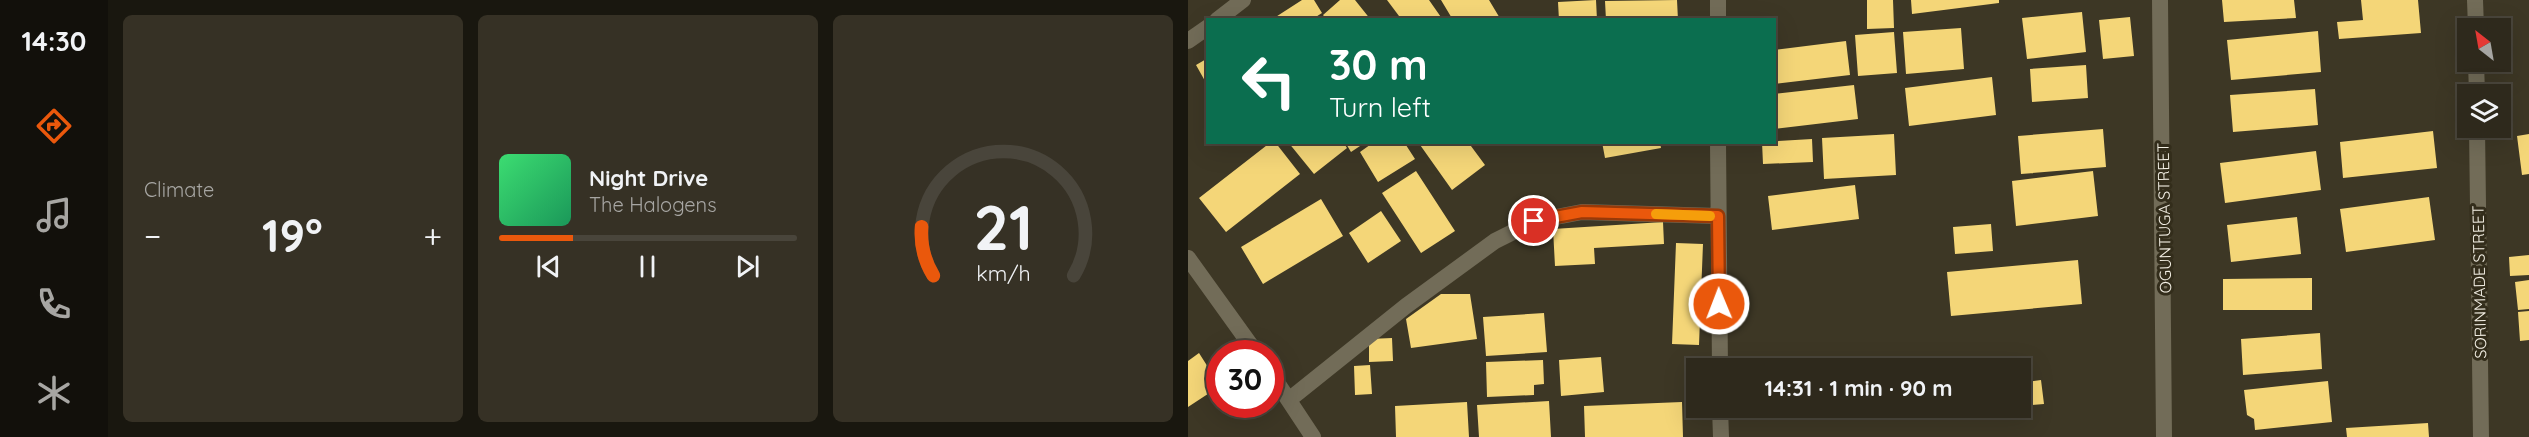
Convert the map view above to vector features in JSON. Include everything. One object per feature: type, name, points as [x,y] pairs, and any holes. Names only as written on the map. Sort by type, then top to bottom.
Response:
[{"type":"street","points":[[1220,18],[1243,0]]},
{"type":"street","points":[[1718,0],[1718,18]]},
{"type":"street","name":"OGUNTUGA STREET","points":[[2160,0],[2164,437]]},
{"type":"street","points":[[2475,0],[2476,18]]},
{"type":"street","points":[[1188,41],[1206,28]]},
{"type":"street","name":"SORINMADE STREET","points":[[2477,138],[2481,437]]},
{"type":"street","points":[[1718,144],[1720,358]]},
{"type":"street","points":[[1290,399],[1406,306],[1495,241],[1534,221],[1582,212],[1718,216]]},
{"type":"street","points":[[1188,258],[1247,340]]},
{"type":"street","points":[[1284,391],[1313,437]]},
{"type":"street","points":[[1720,418],[1721,437]]},
{"type":"building","points":[[1302,0],[1314,0],[1322,13],[1314,18],[1274,18]]},
{"type":"building","points":[[1340,0],[1355,0],[1369,18],[1325,18],[1323,15]]},
{"type":"building","points":[[1387,0],[1429,0],[1442,18],[1400,18]]},
{"type":"building","points":[[1441,0],[1489,0],[1500,18],[1452,18]]},
{"type":"building","points":[[1596,0],[1597,18],[1559,18],[1558,2]]},
{"type":"building","points":[[1677,0],[1678,18],[1606,18],[1605,1]]},
{"type":"building","points":[[1867,0],[1893,0],[1894,28],[1867,29]]},
{"type":"building","points":[[1911,0],[1999,0],[1999,3],[1912,14]]},
{"type":"building","points":[[2222,0],[2294,0],[2296,18],[2224,22]]},
{"type":"building","points":[[2361,0],[2418,0],[2421,33],[2339,39],[2337,22],[2363,20]]},
{"type":"building","points":[[2082,12],[2086,52],[2027,59],[2022,18]]},
{"type":"building","points":[[2130,17],[2134,56],[2103,59],[2099,20]]},
{"type":"building","points":[[1961,28],[1964,69],[1906,74],[1903,32]]},
{"type":"building","points":[[2318,31],[2321,72],[2231,80],[2227,40]]},
{"type":"building","points":[[1894,32],[1897,73],[1858,76],[1855,35]]},
{"type":"building","points":[[1846,41],[1850,75],[1776,84],[1776,50]]},
{"type":"building","points":[[1206,59],[1206,81],[1205,81],[1196,65]]},
{"type":"building","points":[[2086,65],[2088,98],[2032,102],[2030,69]]},
{"type":"building","points":[[1992,77],[1996,115],[1909,126],[1905,88]]},
{"type":"building","points":[[1854,85],[1858,119],[1776,129],[1776,94]]},
{"type":"building","points":[[2315,89],[2318,125],[2233,132],[2230,95]]},
{"type":"building","points":[[2103,129],[2106,167],[2021,174],[2018,136]]},
{"type":"building","points":[[2433,131],[2437,168],[2343,178],[2340,142]]},
{"type":"building","points":[[1894,134],[1896,175],[1824,179],[1822,138]]},
{"type":"building","points":[[2529,134],[2529,174],[2522,175],[2517,136]]},
{"type":"building","points":[[1812,139],[1813,162],[1763,164],[1762,144],[1776,144],[1776,141]]},
{"type":"building","points":[[1268,144],[1277,144],[1300,174],[1226,232],[1199,198]]},
{"type":"building","points":[[1290,144],[1344,144],[1347,148],[1314,174]]},
{"type":"building","points":[[1346,144],[1363,144],[1351,152]]},
{"type":"building","points":[[1371,144],[1405,144],[1415,159],[1378,182],[1360,152]]},
{"type":"building","points":[[1419,144],[1469,144],[1485,165],[1452,190]]},
{"type":"building","points":[[1602,144],[1660,144],[1661,148],[1605,158]]},
{"type":"building","points":[[2316,151],[2321,190],[2225,203],[2220,163]]},
{"type":"building","points":[[1416,171],[1455,231],[1421,253],[1382,193]]},
{"type":"building","points":[[2093,171],[2098,216],[2016,226],[2012,181]]},
{"type":"building","points":[[1855,185],[1859,219],[1772,230],[1768,196]]},
{"type":"building","points":[[2429,197],[2435,240],[2346,252],[2340,209]]},
{"type":"building","points":[[1321,199],[1343,236],[1263,284],[1241,247]]},
{"type":"building","points":[[1381,211],[1401,241],[1368,263],[1349,233]]},
{"type":"building","points":[[2297,217],[2301,254],[2231,262],[2227,225]]},
{"type":"building","points":[[1663,222],[1664,244],[1594,248],[1595,264],[1555,266],[1553,229]]},
{"type":"building","points":[[1991,224],[1993,251],[1955,254],[1953,227]]},
{"type":"building","points":[[1676,243],[1703,244],[1699,345],[1672,344]]},
{"type":"building","points":[[2529,255],[2529,275],[2510,276],[2509,257]]},
{"type":"building","points":[[2078,260],[2082,304],[1951,316],[1947,272]]},
{"type":"building","points":[[2312,278],[2312,310],[2223,310],[2223,279]]},
{"type":"building","points":[[2529,280],[2529,309],[2518,310],[2515,282]]},
{"type":"building","points":[[1441,294],[1470,294],[1477,339],[1411,348],[1406,319]]},
{"type":"building","points":[[2529,311],[2529,340],[2520,341],[2518,312]]},
{"type":"building","points":[[1544,313],[1547,352],[1486,356],[1483,317]]},
{"type":"building","points":[[2320,333],[2322,369],[2243,375],[2241,339]]},
{"type":"building","points":[[1392,338],[1393,361],[1369,362],[1369,339]]},
{"type":"building","points":[[1199,353],[1206,364],[1206,395],[1188,407],[1188,361]]},
{"type":"building","points":[[1601,357],[1604,392],[1561,396],[1559,360]]},
{"type":"building","points":[[1543,360],[1544,384],[1534,385],[1534,395],[1487,397],[1486,362]]},
{"type":"building","points":[[1370,365],[1372,394],[1355,395],[1354,366]]},
{"type":"building","points":[[2041,380],[2044,404],[2031,405],[2031,381]]},
{"type":"building","points":[[2328,381],[2332,422],[2255,430],[2254,419],[2247,415],[2244,390]]},
{"type":"building","points":[[1549,401],[1551,437],[1479,437],[1477,405]]},
{"type":"building","points":[[1467,402],[1469,437],[1396,437],[1395,406]]},
{"type":"building","points":[[1682,402],[1683,437],[1585,437],[1584,406]]},
{"type":"building","points":[[2428,423],[2429,437],[2347,437],[2346,428]]},
{"type":"slow traffic","points":[[1656,214],[1710,216]]},
{"type":"route","points":[[1534,221],[1582,212],[1718,216],[1719,304]]}]
